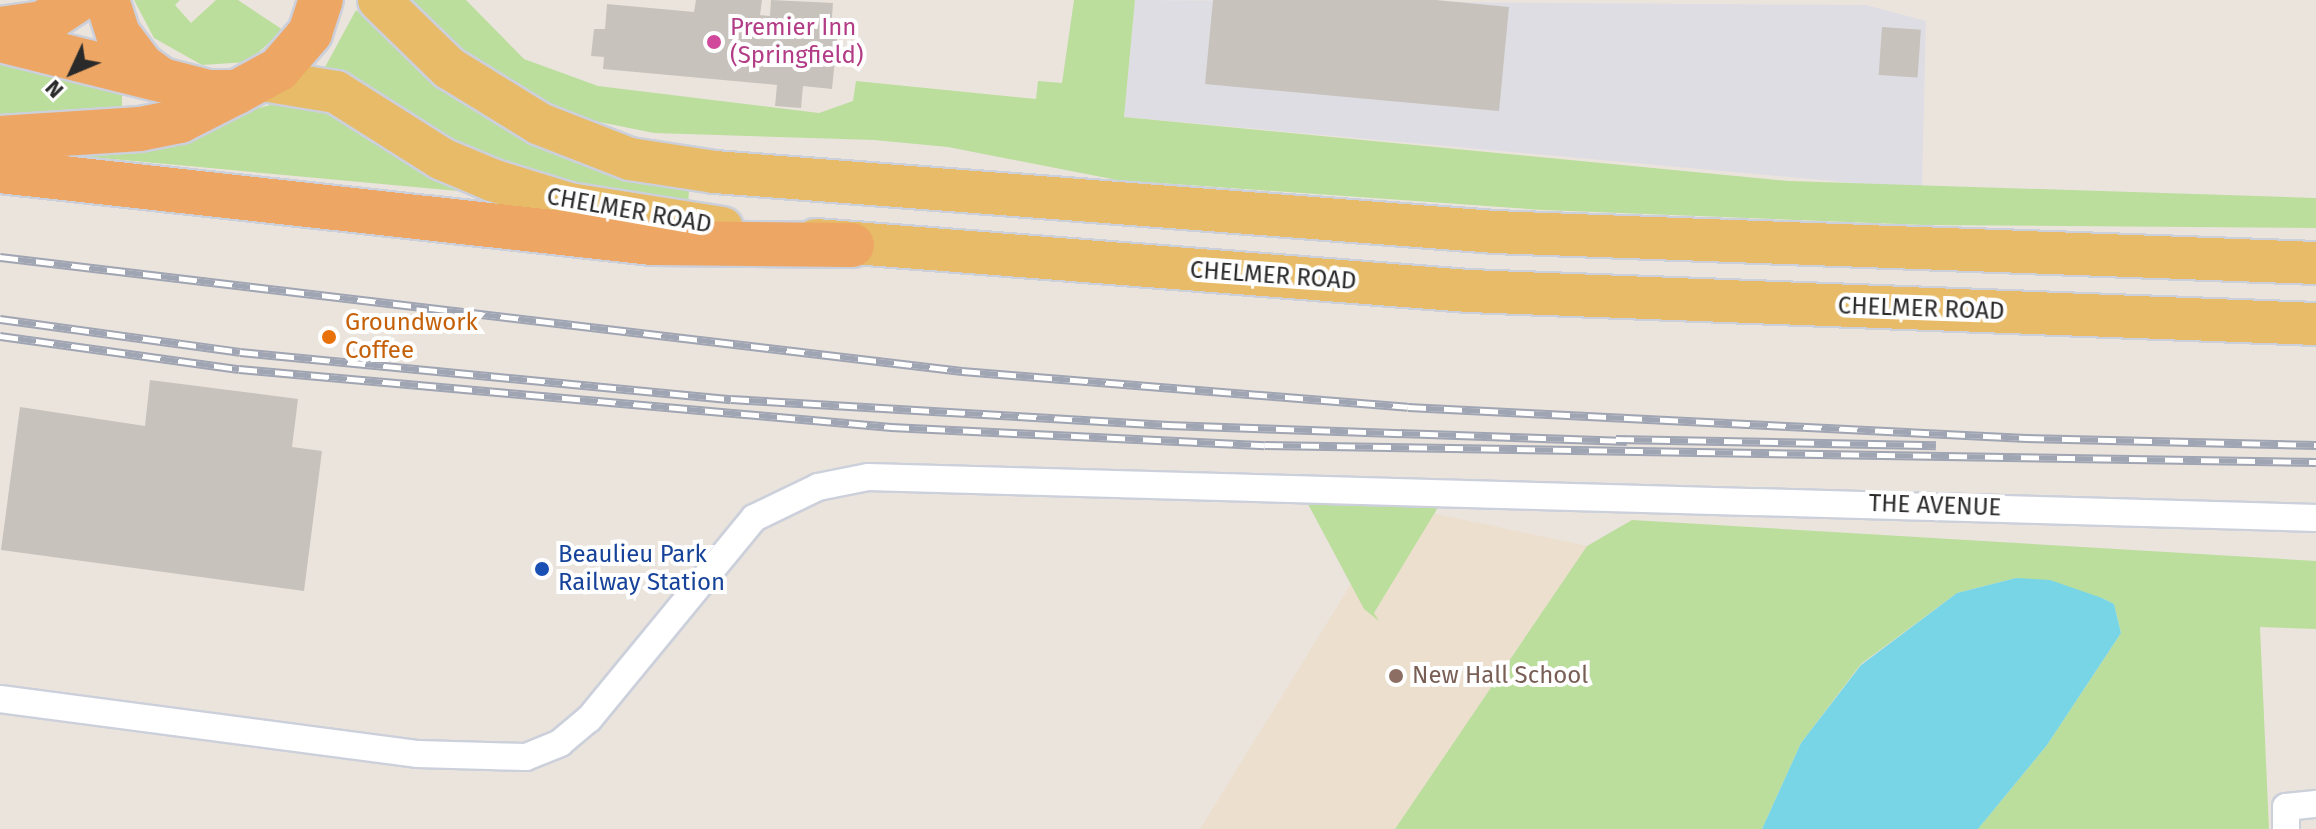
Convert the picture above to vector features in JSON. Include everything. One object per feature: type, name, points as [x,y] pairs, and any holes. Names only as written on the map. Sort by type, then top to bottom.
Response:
[{"type":"highway","points":[[0,29],[43,23],[78,0]]},
{"type":"highway","points":[[107,0],[125,46],[162,80]]},
{"type":"highway","points":[[0,138],[140,129],[180,121],[250,86],[297,53],[321,0]]},
{"type":"highway","points":[[0,40],[208,92],[250,86]]},
{"type":"highway","points":[[0,171],[652,243],[852,245]]},
{"type":"main road","points":[[379,0],[449,68],[540,124],[630,159],[715,172],[1494,232],[2316,263]]},
{"type":"main road","name":"CHELMER ROAD","points":[[250,86],[336,92],[442,159],[569,204],[852,245],[1469,291],[2316,324]]},
{"type":"street","name":"THE AVENUE","points":[[0,699],[418,754],[526,757],[560,743],[589,719],[754,518],[818,487],[868,477],[2316,518]]},
{"type":"street","points":[[2286,829],[2286,807],[2316,804]]},
{"type":"shaded area","points":[[1135,0],[1866,5],[1926,21],[1922,189],[1124,117]]},
{"type":"shaded area","name":"New Hall School","points":[[1399,506],[1587,546],[1395,829],[1200,829]]},
{"type":"green space","points":[[134,0],[180,0],[175,5],[191,23],[216,0],[238,0],[283,30],[248,62],[202,65],[154,38]]},
{"type":"green space","points":[[410,0],[466,0],[524,59],[598,86],[819,113],[853,101],[856,81],[1036,99],[1038,81],[1062,83],[1074,0],[1135,0],[1124,117],[1789,181],[2316,198],[2316,228],[1923,225],[1543,210],[1117,180],[948,147],[874,140],[654,133],[565,115],[498,83]]},
{"type":"green space","points":[[356,10],[435,78],[689,189],[688,207],[611,197],[482,161],[324,69]]},
{"type":"green space","points":[[0,63],[122,93],[122,110],[0,116]]},
{"type":"green space","points":[[316,102],[469,192],[25,151],[146,138],[278,103]]},
{"type":"green space","points":[[1293,476],[1454,481],[1374,613],[1379,621],[1364,609]]},
{"type":"green space","points":[[1632,520],[2316,561],[2316,629],[2260,627],[2269,829],[1978,829],[2047,745],[2121,633],[2114,604],[2102,598],[2016,578],[1957,593],[1861,664],[1801,743],[1762,829],[1395,829],[1587,546]]},
{"type":"water","points":[[2016,578],[2050,580],[2114,604],[2121,633],[2047,745],[1978,829],[1762,829],[1801,743],[1861,665],[1957,593]]},
{"type":"building","name":"Premier Inn (Springfield)","points":[[696,0],[762,0],[760,15],[770,16],[771,0],[833,3],[831,29],[838,29],[832,89],[803,86],[801,108],[775,106],[777,85],[603,69],[604,57],[591,56],[594,29],[605,29],[607,4],[694,12]]},
{"type":"building","points":[[1213,0],[1436,0],[1509,7],[1499,111],[1205,84]]},
{"type":"building","points":[[1882,27],[1921,30],[1918,78],[1879,75]]},
{"type":"building","points":[[150,380],[298,399],[292,447],[322,451],[304,591],[1,550],[20,407],[145,426]]},
{"type":"railway","points":[[0,257],[962,371],[1408,407],[2026,438],[2316,445]]},
{"type":"railway","points":[[0,319],[240,352],[731,399],[1168,425],[1627,441]]},
{"type":"railway","points":[[0,336],[239,369],[891,427],[1265,445],[2316,462]]},
{"type":"railway","points":[[1616,439],[1936,445]]},
{"type":"place","name":"Premier Inn (Springfield)","points":[[714,42]]},
{"type":"place","name":"Groundwork Coffee","points":[[329,337]]},
{"type":"place","name":"Beaulieu Park Railway Station","points":[[542,569]]},
{"type":"place","name":"New Hall School","points":[[1396,676]]}]
